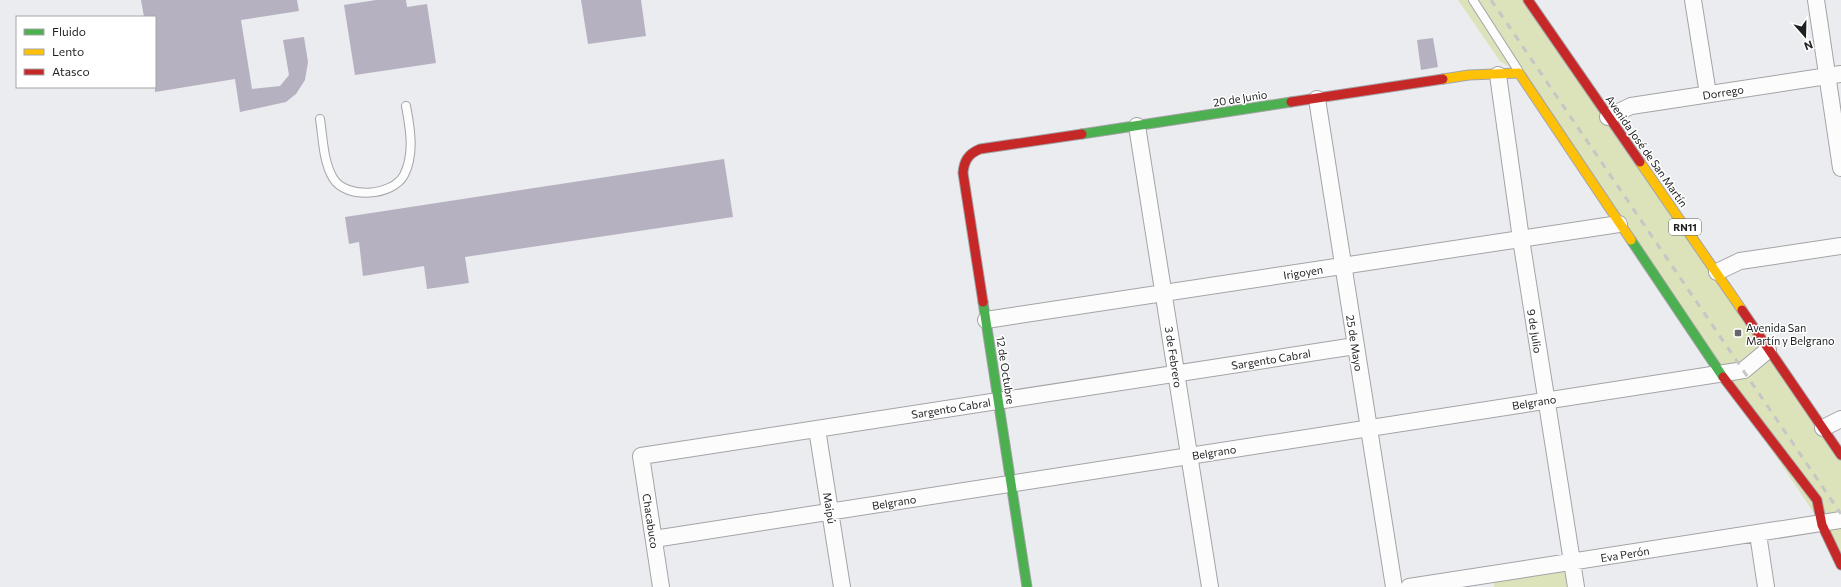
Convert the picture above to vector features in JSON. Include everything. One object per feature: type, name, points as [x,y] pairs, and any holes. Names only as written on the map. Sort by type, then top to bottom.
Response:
[{"type":"street","name":"Avenida José de San Martín","points":[[1528,0],[1717,272],[1768,350],[1841,455]]},
{"type":"street","points":[[1693,0],[1708,94]]},
{"type":"street","points":[[1816,0],[1834,75],[1841,168]]},
{"type":"street","name":"20 de Junio","points":[[967,157],[980,149],[1469,75],[1519,73]]},
{"type":"street","points":[[1519,73],[1720,373],[1817,500],[1822,524],[1841,565]]},
{"type":"street","name":"9 de Julio","points":[[1498,75],[1521,239],[1576,587]]},
{"type":"street","name":"Dorrego","points":[[1608,117],[1631,106],[1834,75]]},
{"type":"street","name":"25 de Mayo","points":[[1317,99],[1394,587]]},
{"type":"street","name":"3 de Febrero","points":[[1137,126],[1210,587]]},
{"type":"street","name":"12 de Octubre","points":[[967,157],[963,164],[963,173],[1027,587]]},
{"type":"street","name":"Irigoyen","points":[[986,320],[1619,224]]},
{"type":"street","points":[[1717,272],[1740,262],[1841,246]]},
{"type":"street","name":"Sargento Cabral","points":[[641,456],[1355,346]]},
{"type":"street","name":"Belgrano","points":[[654,539],[1744,370],[1768,350]]},
{"type":"street","points":[[1823,428],[1841,419]]},
{"type":"street","name":"Maipú","points":[[817,429],[842,587]]},
{"type":"street","name":"Chacabuco","points":[[641,456],[661,587]]},
{"type":"street","name":"Eva Perón","points":[[1409,587],[1841,520]]},
{"type":"street","points":[[1822,524],[1841,542]]},
{"type":"street","points":[[1758,534],[1766,587]]},
{"type":"lane","points":[[1473,0],[1519,73]]},
{"type":"lane","points":[[320,119],[326,162],[333,180],[349,192],[371,193],[393,187],[404,175],[410,153],[411,133],[406,106]]},
{"type":"green space","points":[[1458,0],[1528,0],[1841,455],[1841,565],[1822,525],[1519,73],[1500,61]]},
{"type":"green space","points":[[1565,569],[1567,587],[1494,587],[1493,580]]},
{"type":"building","points":[[141,0],[297,0],[299,11],[241,20],[252,89],[280,86],[289,75],[283,40],[304,37],[308,62],[305,80],[296,94],[286,102],[240,112],[235,79],[155,92],[156,16],[144,16]]},
{"type":"building","points":[[376,0],[406,0],[407,7],[427,4],[436,63],[355,75],[344,5]]},
{"type":"building","points":[[581,0],[641,0],[646,36],[588,44]]},
{"type":"building","points":[[1433,38],[1438,67],[1421,70],[1417,40]]},
{"type":"building","points":[[724,159],[733,217],[465,257],[469,283],[427,289],[424,266],[363,276],[359,242],[349,244],[345,217]]},
{"type":"railway","points":[[1491,0],[1841,514]]},
{"type":"traffic: fast","points":[[1082,134],[1291,102]]},
{"type":"traffic: fast","points":[[1631,240],[1723,377]]},
{"type":"traffic: fast","points":[[983,302],[1027,587]]},
{"type":"traffic: slow","points":[[1443,79],[1469,75],[1519,73],[1631,240]]},
{"type":"traffic: slow","points":[[1640,162],[1742,310]]},
{"type":"traffic: jam","points":[[1528,0],[1640,162]]},
{"type":"traffic: jam","points":[[1291,102],[1443,79]]},
{"type":"traffic: jam","points":[[983,302],[963,173],[967,158],[972,153],[980,149],[1082,134]]},
{"type":"traffic: jam","points":[[1742,310],[1841,455]]},
{"type":"traffic: jam","points":[[1723,377],[1817,500],[1822,525],[1841,565]]},
{"type":"place","name":"Avenida San Martín y Belgrano","points":[[1738,333]]}]
